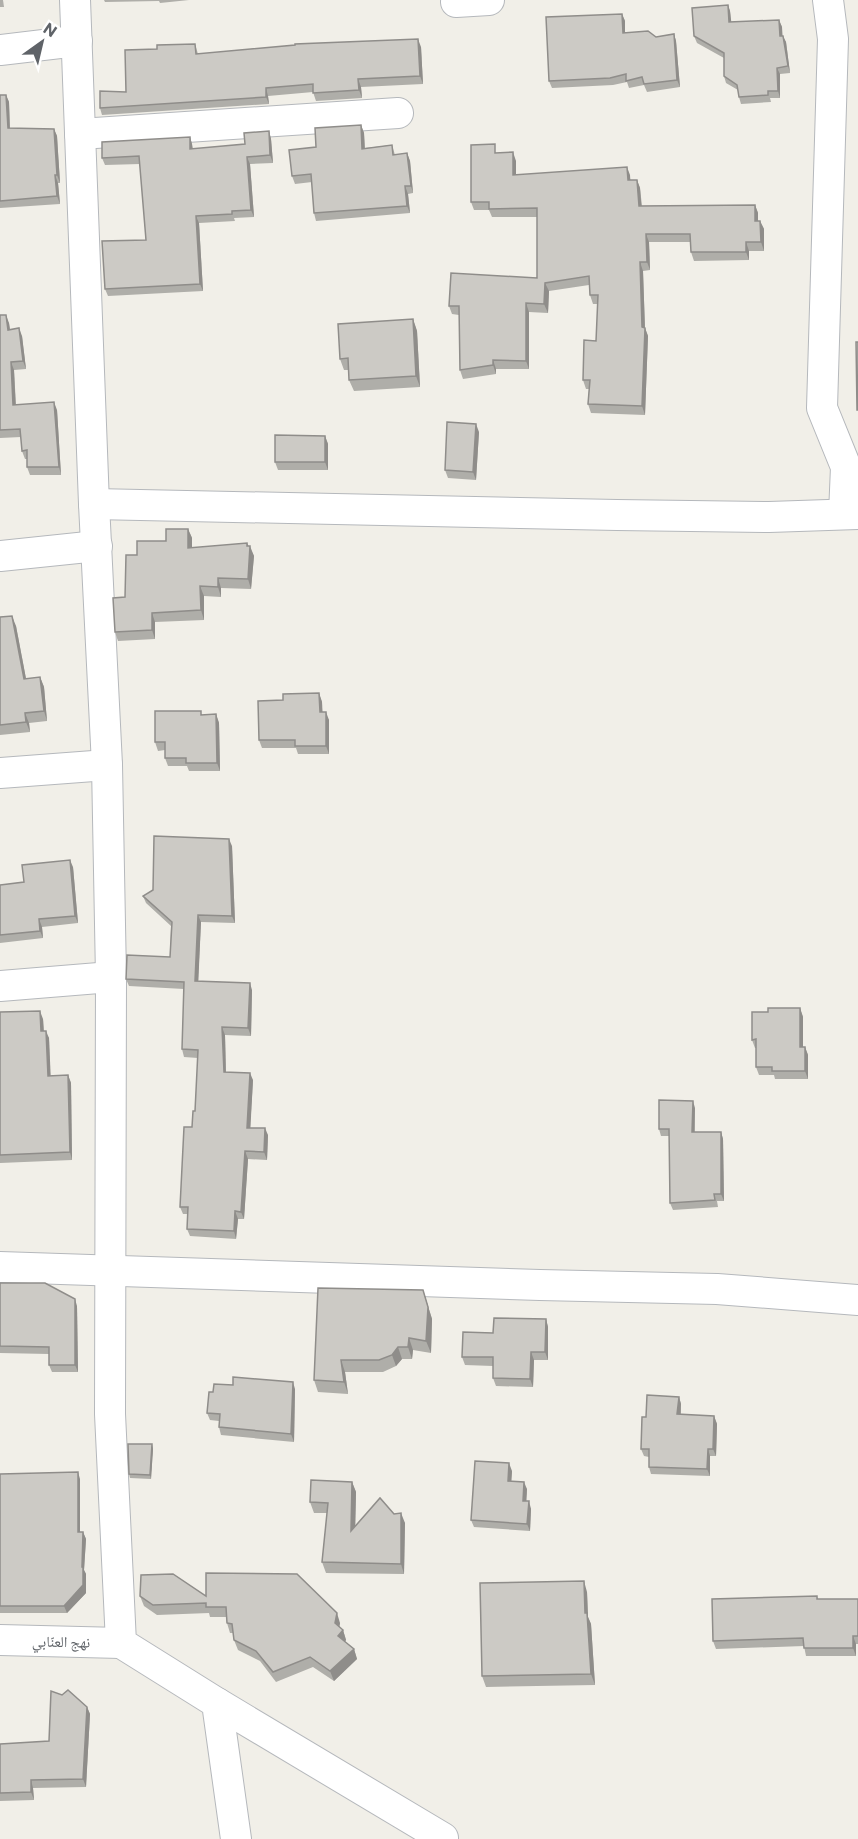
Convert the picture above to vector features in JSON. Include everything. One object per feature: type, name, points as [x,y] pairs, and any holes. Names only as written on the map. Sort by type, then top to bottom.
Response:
[{"type":"street","points":[[75,0],[94,504],[107,765],[111,977],[110,1414],[121,1643],[449,1839]]},
{"type":"street","points":[[456,2],[489,0]]},
{"type":"street","points":[[94,504],[617,515],[769,517],[851,514],[846,466],[822,408],[833,39],[828,0]]},
{"type":"street","points":[[0,50],[76,41]]},
{"type":"street","points":[[80,134],[398,113]]},
{"type":"street","points":[[0,556],[97,546]]},
{"type":"street","points":[[0,773],[107,765]]},
{"type":"street","points":[[0,986],[111,977]]},
{"type":"street","points":[[0,1267],[717,1289],[858,1300]]},
{"type":"street","name":"نهج العنّابي","points":[[0,1640],[121,1643]]},
{"type":"street","points":[[218,1703],[236,1839]]},
{"type":"building","points":[[728,5],[729,22],[779,20],[780,36],[783,36],[788,66],[777,68],[778,91],[768,91],[768,95],[739,97],[737,85],[724,76],[724,53],[694,36],[692,8]]},
{"type":"building","points":[[622,14],[623,33],[648,31],[656,37],[674,34],[677,80],[644,84],[642,77],[626,81],[626,74],[610,78],[549,81],[546,17]]},
{"type":"building","points":[[418,39],[420,76],[358,79],[359,90],[313,93],[313,84],[266,88],[266,97],[100,108],[100,91],[126,92],[125,50],[157,49],[157,45],[195,44],[196,54],[295,44]]},
{"type":"building","points":[[0,95],[6,95],[8,128],[54,129],[57,196],[0,201]]},
{"type":"building","points":[[361,125],[362,149],[392,145],[393,155],[407,153],[411,186],[405,186],[407,206],[314,213],[311,174],[292,176],[289,150],[316,147],[315,128]]},
{"type":"building","points":[[269,131],[270,155],[247,157],[251,210],[232,211],[232,214],[196,216],[200,284],[105,289],[102,241],[146,240],[139,156],[102,158],[102,142],[190,137],[190,149],[245,144],[244,133]]},
{"type":"building","points":[[495,144],[495,153],[513,152],[513,175],[627,167],[628,180],[637,180],[639,206],[755,205],[755,221],[760,221],[761,242],[746,242],[746,252],[691,252],[690,234],[646,234],[647,262],[640,262],[642,327],[645,328],[642,406],[588,404],[590,380],[583,380],[584,340],[596,341],[598,295],[590,295],[589,276],[545,283],[544,304],[526,303],[526,361],[493,360],[493,365],[460,370],[459,306],[449,306],[451,273],[537,278],[537,208],[489,209],[489,202],[471,202],[471,145]]},
{"type":"building","points":[[0,315],[6,315],[8,330],[19,328],[23,361],[11,362],[13,405],[54,402],[59,467],[27,467],[27,450],[22,451],[20,429],[0,430]]},
{"type":"building","points":[[413,319],[416,376],[349,380],[348,358],[340,359],[338,324]]},
{"type":"building","points":[[856,342],[858,342],[858,410],[857,410]]},
{"type":"building","points":[[447,422],[476,424],[473,472],[445,470]]},
{"type":"building","points":[[275,435],[325,436],[325,462],[275,462]]},
{"type":"building","points":[[166,529],[188,529],[188,548],[247,543],[247,546],[250,546],[248,579],[218,578],[218,587],[200,586],[201,610],[152,613],[152,630],[115,632],[113,598],[125,597],[126,555],[137,555],[137,541],[166,541]]},
{"type":"building","points":[[12,616],[24,679],[40,677],[44,711],[25,713],[26,722],[0,725],[0,617]]},
{"type":"building","points":[[319,693],[320,712],[326,712],[326,746],[295,746],[295,740],[259,740],[258,701],[283,700],[283,694]]},
{"type":"building","points":[[155,711],[201,711],[201,715],[216,714],[217,763],[186,763],[186,758],[165,758],[165,742],[155,742]]},
{"type":"building","points":[[154,836],[229,839],[232,916],[198,915],[195,981],[250,983],[248,1028],[222,1027],[224,1072],[250,1073],[247,1128],[265,1128],[264,1152],[245,1151],[241,1212],[235,1211],[234,1231],[187,1229],[188,1207],[180,1207],[184,1127],[192,1127],[193,1111],[195,1111],[198,1050],[182,1049],[184,982],[126,979],[127,955],[170,957],[172,922],[143,896],[153,890]]},
{"type":"building","points":[[70,860],[75,916],[39,919],[40,931],[0,935],[0,885],[24,882],[22,865]]},
{"type":"building","points":[[768,1008],[800,1008],[800,1047],[805,1047],[805,1071],[772,1071],[772,1067],[756,1067],[756,1039],[752,1040],[752,1012],[768,1012]]},
{"type":"building","points":[[40,1011],[41,1031],[46,1031],[48,1076],[68,1075],[70,1152],[0,1155],[0,1012]]},
{"type":"building","points":[[659,1100],[693,1101],[692,1132],[721,1132],[721,1194],[714,1194],[715,1200],[670,1203],[669,1129],[659,1129]]},
{"type":"building","points":[[0,1283],[45,1283],[75,1299],[75,1365],[49,1365],[49,1347],[0,1346]]},
{"type":"building","points":[[318,1288],[423,1290],[428,1307],[426,1341],[409,1338],[408,1347],[398,1347],[392,1355],[379,1360],[341,1360],[344,1382],[314,1380]]},
{"type":"building","points":[[494,1318],[546,1319],[545,1352],[531,1352],[530,1379],[493,1378],[493,1357],[462,1357],[463,1332],[493,1333]]},
{"type":"building","points":[[233,1377],[293,1382],[291,1434],[219,1427],[220,1414],[207,1413],[209,1392],[213,1392],[214,1384],[233,1385]]},
{"type":"building","points":[[647,1395],[679,1397],[677,1414],[714,1416],[713,1449],[708,1449],[707,1469],[649,1467],[649,1449],[641,1449],[642,1417],[646,1417]]},
{"type":"building","points":[[128,1444],[152,1444],[150,1475],[129,1474]]},
{"type":"building","points":[[475,1461],[509,1463],[508,1481],[524,1482],[523,1501],[529,1501],[527,1524],[471,1520]]},
{"type":"building","points":[[78,1472],[78,1532],[83,1532],[83,1585],[64,1606],[0,1606],[0,1474]]},
{"type":"building","points":[[311,1480],[352,1482],[351,1531],[380,1498],[394,1514],[401,1513],[401,1564],[322,1562],[328,1503],[310,1502]]},
{"type":"building","points":[[206,1573],[297,1574],[337,1613],[335,1623],[343,1630],[338,1636],[354,1649],[330,1671],[310,1657],[273,1672],[256,1651],[234,1640],[232,1624],[227,1623],[226,1607],[206,1607],[206,1603],[153,1605],[140,1596],[141,1575],[173,1574],[206,1596]]},
{"type":"building","points":[[584,1581],[591,1674],[482,1676],[480,1583]]},
{"type":"building","points":[[817,1596],[817,1599],[858,1599],[858,1636],[853,1636],[853,1648],[804,1648],[803,1638],[713,1641],[712,1599]]},
{"type":"building","points":[[68,1690],[87,1707],[83,1779],[31,1780],[31,1792],[0,1793],[0,1744],[49,1741],[51,1691],[62,1695]]}]
